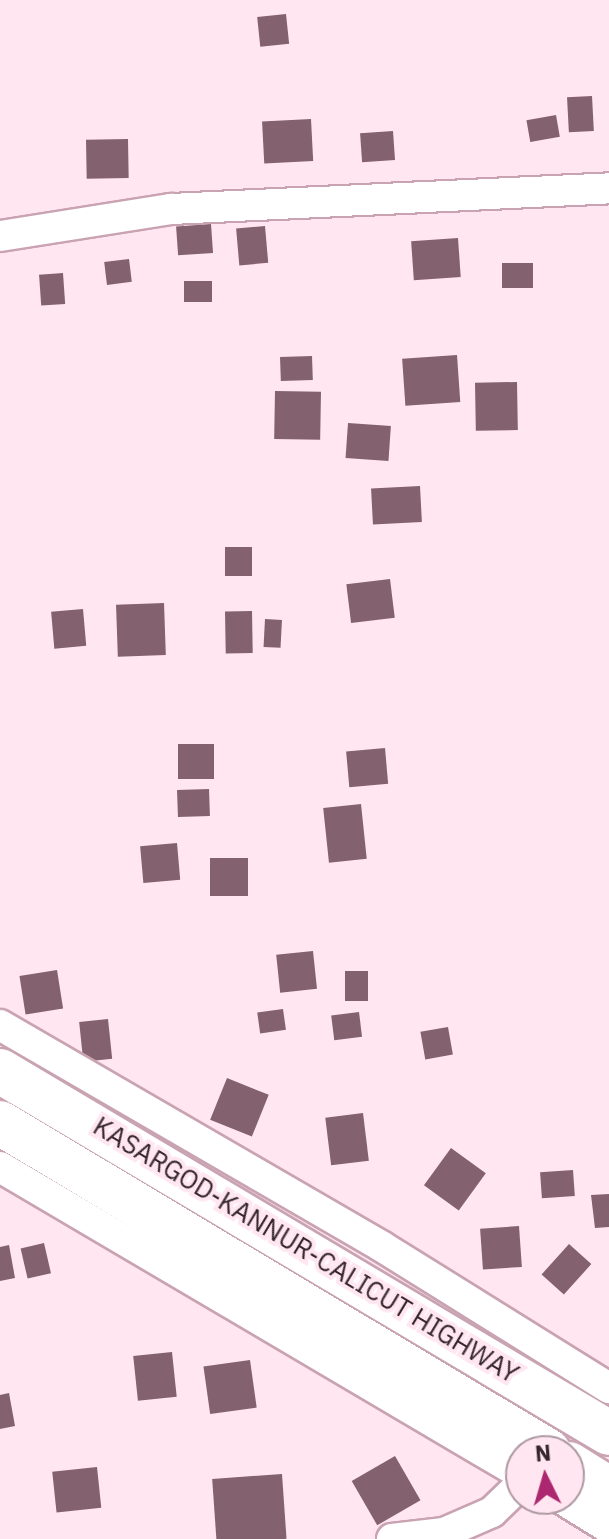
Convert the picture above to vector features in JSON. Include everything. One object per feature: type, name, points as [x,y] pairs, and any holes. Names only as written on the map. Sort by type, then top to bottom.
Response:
[{"type":"highway","name":"KASARGOD-KANNUR-CALICUT HIGHWAY","points":[[0,1071],[609,1433]]},
{"type":"highway","name":"KASARGOD-KANNUR-CALICUT HIGHWAY","points":[[0,1123],[521,1435]]},
{"type":"highway","points":[[585,1474],[609,1489]]},
{"type":"street","points":[[0,236],[171,209],[609,188]]},
{"type":"street","points":[[0,1025],[381,1246],[609,1388]]},
{"type":"street","points":[[0,1167],[505,1465]]},
{"type":"street","points":[[392,1539],[444,1533],[492,1512],[505,1499]]},
{"type":"street","points":[[585,1513],[609,1528]]},
{"type":"building","points":[[286,14],[289,44],[260,47],[257,17]]},
{"type":"building","points":[[592,96],[594,131],[569,132],[567,97]]},
{"type":"building","points":[[556,115],[560,137],[530,142],[526,120]]},
{"type":"building","points":[[311,119],[313,161],[264,164],[262,122]]},
{"type":"building","points":[[393,131],[395,160],[362,162],[360,133]]},
{"type":"building","points":[[128,139],[129,178],[87,179],[86,140]]},
{"type":"building","points":[[211,224],[213,253],[178,255],[176,226]]},
{"type":"building","points":[[265,226],[268,263],[239,265],[236,229]]},
{"type":"building","points":[[458,238],[461,277],[414,280],[411,241]]},
{"type":"building","points":[[129,259],[132,282],[107,285],[104,262]]},
{"type":"building","points":[[502,263],[533,263],[533,288],[502,288]]},
{"type":"building","points":[[63,273],[65,304],[41,306],[39,275]]},
{"type":"building","points":[[184,281],[212,281],[212,302],[184,302]]},
{"type":"building","points":[[457,355],[460,402],[405,406],[402,359]]},
{"type":"building","points":[[312,356],[313,380],[281,381],[280,357]]},
{"type":"building","points":[[517,382],[518,430],[476,431],[475,383]]},
{"type":"building","points":[[275,391],[321,392],[320,440],[274,439]]},
{"type":"building","points":[[348,423],[391,426],[388,461],[346,458]]},
{"type":"building","points":[[420,486],[422,522],[373,525],[371,489]]},
{"type":"building","points":[[225,547],[252,547],[252,576],[225,576]]},
{"type":"building","points":[[390,579],[395,618],[351,623],[346,584]]},
{"type":"building","points":[[164,603],[166,655],[118,657],[116,605]]},
{"type":"building","points":[[83,609],[86,646],[54,649],[51,612]]},
{"type":"building","points":[[225,611],[252,611],[253,653],[226,653]]},
{"type":"building","points":[[265,619],[282,620],[281,648],[264,647]]},
{"type":"building","points":[[178,744],[214,744],[214,779],[178,779]]},
{"type":"building","points":[[385,748],[388,784],[349,787],[346,751]]},
{"type":"building","points":[[209,789],[210,816],[178,817],[177,790]]},
{"type":"building","points":[[361,804],[367,859],[329,863],[323,808]]},
{"type":"building","points":[[177,843],[180,880],[143,883],[140,846]]},
{"type":"building","points":[[210,858],[248,858],[248,896],[210,896]]},
{"type":"building","points":[[313,951],[317,989],[280,993],[276,955]]},
{"type":"building","points":[[57,970],[63,1009],[26,1014],[19,976]]},
{"type":"building","points":[[345,971],[368,971],[368,1001],[345,1001]]},
{"type":"building","points":[[283,1009],[286,1030],[260,1033],[257,1013]]},
{"type":"building","points":[[359,1012],[362,1037],[334,1040],[331,1015]]},
{"type":"building","points":[[108,1019],[112,1059],[83,1062],[79,1022]]},
{"type":"building","points":[[448,1027],[453,1055],[425,1059],[420,1032]]},
{"type":"building","points":[[227,1078],[269,1095],[252,1137],[210,1120]]},
{"type":"building","points":[[363,1113],[369,1161],[331,1165],[325,1118]]},
{"type":"building","points":[[451,1148],[486,1173],[459,1210],[424,1185]]},
{"type":"building","points":[[573,1170],[575,1196],[542,1198],[540,1172]]},
{"type":"building","points":[[609,1194],[609,1227],[595,1228],[591,1195]]},
{"type":"building","points":[[519,1226],[522,1267],[483,1270],[480,1229]]},
{"type":"building","points":[[44,1243],[51,1273],[28,1279],[21,1248]]},
{"type":"building","points":[[569,1244],[591,1264],[564,1295],[542,1274]]},
{"type":"building","points":[[9,1245],[15,1278],[0,1281],[0,1247]]},
{"type":"building","points":[[172,1352],[177,1397],[138,1401],[133,1356]]},
{"type":"building","points":[[250,1360],[257,1408],[210,1414],[203,1367]]},
{"type":"building","points":[[9,1393],[15,1426],[0,1429],[0,1395]]},
{"type":"building","points":[[395,1456],[420,1500],[377,1525],[352,1481]]},
{"type":"building","points":[[97,1467],[101,1508],[57,1512],[52,1472]]},
{"type":"building","points":[[282,1474],[287,1539],[216,1539],[212,1479]]}]
